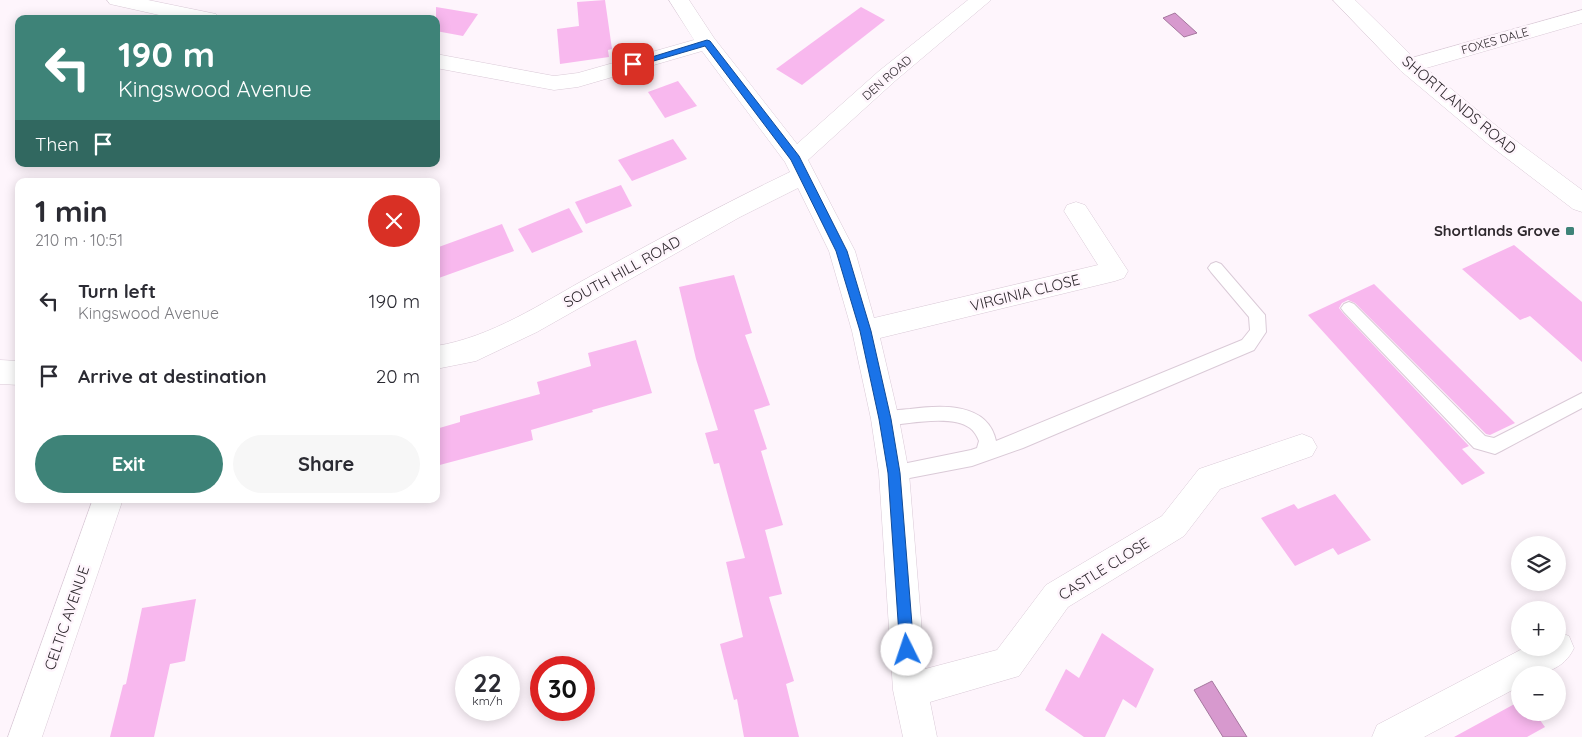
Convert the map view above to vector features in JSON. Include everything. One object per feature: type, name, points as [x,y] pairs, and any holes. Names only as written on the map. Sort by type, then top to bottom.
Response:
[{"type":"street","points":[[117,0],[190,15]]},
{"type":"street","points":[[679,0],[707,43],[799,166],[842,251],[865,331],[885,419],[894,473],[910,690],[920,737]]},
{"type":"street","name":"DEN ROAD","points":[[799,166],[887,76],[981,0]]},
{"type":"street","name":"SHORTLANDS ROAD","points":[[1343,0],[1409,66],[1496,138],[1582,203]]},
{"type":"street","name":"FOXES DALE","points":[[1409,66],[1582,16]]},
{"type":"street","points":[[440,62],[554,83],[578,80],[707,43]]},
{"type":"street","name":"SOUTH HILL ROAD","points":[[440,357],[466,352],[528,324],[731,211],[799,166]]},
{"type":"street","name":"VIRGINIA CLOSE","points":[[865,331],[1115,271],[1076,211]]},
{"type":"street","points":[[0,372],[15,373]]},
{"type":"street","name":"CASTLE CLOSE","points":[[910,690],[1007,664],[1057,596],[1173,526],[1210,479],[1302,446]]},
{"type":"street","name":"CELTIC AVENUE","points":[[25,737],[107,503]]},
{"type":"street","points":[[1389,737],[1542,656]]},
{"type":"lane","points":[[894,473],[972,458],[1023,440],[1248,345],[1258,332],[1257,315],[1216,268]]},
{"type":"lane","points":[[1349,308],[1480,443],[1495,446],[1582,400]]},
{"type":"lane","points":[[885,419],[948,414],[964,417],[978,424],[988,440],[984,453]]},
{"type":"shaded area","points":[[1175,13],[1197,33],[1184,37],[1163,18]]},
{"type":"shaded area","points":[[1212,681],[1247,737],[1223,737],[1194,690]]},
{"type":"building","points":[[605,0],[612,49],[608,50],[609,57],[560,64],[557,29],[579,26],[577,2]]},
{"type":"building","points":[[436,7],[478,14],[463,36],[440,32],[440,15],[436,15]]},
{"type":"building","points":[[861,7],[885,20],[802,85],[776,69]]},
{"type":"building","points":[[678,81],[697,106],[665,118],[648,92]]},
{"type":"building","points":[[673,139],[687,159],[632,181],[618,160]]},
{"type":"building","points":[[621,185],[632,206],[586,224],[575,202]]},
{"type":"building","points":[[569,208],[583,232],[532,253],[518,229]]},
{"type":"building","points":[[502,224],[514,251],[440,278],[440,247]]},
{"type":"building","points":[[1514,245],[1582,302],[1582,362],[1530,316],[1520,320],[1462,269]]},
{"type":"building","points":[[734,275],[752,333],[745,335],[770,405],[754,410],[767,449],[761,451],[783,525],[765,530],[782,594],[769,597],[794,681],[786,684],[799,737],[744,737],[737,699],[734,700],[720,644],[743,637],[726,562],[745,558],[719,463],[714,464],[705,433],[718,430],[696,359],[679,287]]},
{"type":"building","points":[[1374,284],[1515,423],[1490,435],[1486,434],[1355,303],[1348,300],[1342,303],[1339,308],[1343,313],[1469,446],[1462,449],[1485,473],[1462,485],[1308,315]]},
{"type":"building","points":[[636,340],[652,393],[531,430],[533,440],[440,465],[440,428],[460,422],[460,416],[540,394],[537,382],[591,366],[588,353]]},
{"type":"building","points":[[1335,494],[1371,540],[1338,555],[1333,548],[1295,566],[1261,518],[1294,504],[1298,509]]},
{"type":"building","points":[[196,599],[185,661],[170,664],[154,737],[110,737],[123,685],[126,684],[142,608]]},
{"type":"building","points":[[1102,633],[1154,669],[1136,708],[1123,699],[1105,737],[1084,737],[1045,710],[1066,669],[1079,678]]},
{"type":"building","points":[[1511,706],[1511,721],[1541,721],[1545,727],[1527,737],[1454,737]]},
{"type":"place","name":"Shortlands Grove","points":[[1570,231]]},
{"type":"route","points":[[633,64],[707,43],[795,158],[842,251],[865,331],[885,419],[894,473],[907,650]]}]
